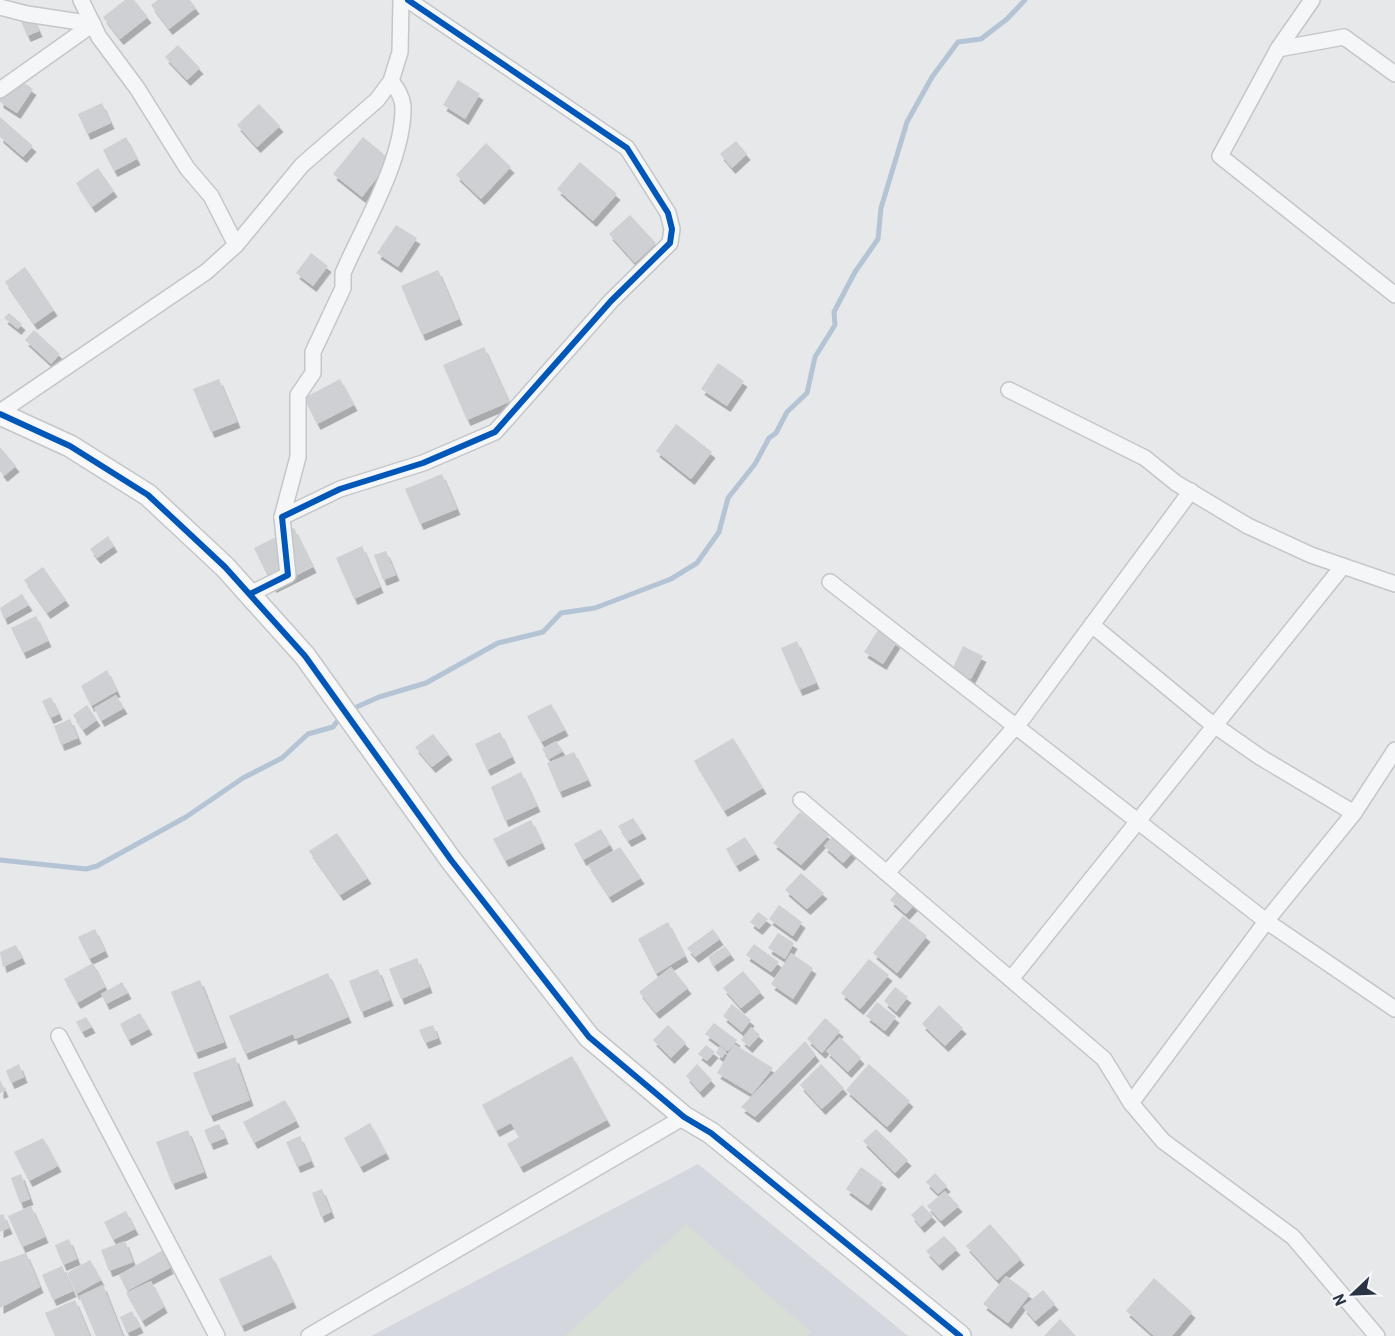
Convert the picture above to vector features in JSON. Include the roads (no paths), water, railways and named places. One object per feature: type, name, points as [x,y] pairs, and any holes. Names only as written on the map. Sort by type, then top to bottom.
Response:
[{"type":"street","points":[[81,0],[99,37],[137,88],[187,168],[211,196],[236,246]]},
{"type":"street","points":[[0,413],[206,272],[236,246],[302,165],[377,100],[391,81],[400,52],[401,0]]},
{"type":"street","points":[[282,517],[340,489],[423,463],[495,432],[610,301],[670,243],[672,229],[668,213],[627,148],[408,0]]},
{"type":"street","points":[[1312,0],[1278,49],[1220,156],[1395,295]]},
{"type":"street","points":[[0,7],[27,14],[93,24]]},
{"type":"street","points":[[0,90],[93,24]]},
{"type":"street","points":[[1278,49],[1344,37],[1395,74]]},
{"type":"street","points":[[250,594],[288,575],[282,517],[298,457],[298,396],[313,373],[313,352],[343,288],[343,273],[398,142],[403,105],[399,91],[391,81]]},
{"type":"street","points":[[1009,390],[1145,458],[1191,491],[1248,526],[1311,555],[1395,584]]},
{"type":"street","points":[[0,413],[70,446],[147,495],[225,567],[305,656],[451,860],[589,1037],[684,1117],[711,1133],[960,1336]]},
{"type":"street","points":[[887,873],[1016,727],[1191,491]]},
{"type":"street","points":[[1011,980],[1343,566]]},
{"type":"street","points":[[830,582],[1266,921],[1395,1009]]},
{"type":"street","points":[[1092,626],[1215,726],[1260,757],[1354,813]]},
{"type":"street","points":[[1131,1103],[1266,921],[1354,813],[1395,750]]},
{"type":"street","points":[[801,800],[1104,1059],[1131,1103],[1163,1141],[1293,1237],[1377,1336]]},
{"type":"street","points":[[59,1036],[217,1336]]},
{"type":"street","points":[[309,1336],[684,1117]]},
{"type":"waterway","points":[[350,710],[379,697],[426,683],[498,643],[543,632],[561,613],[595,608],[671,579],[697,563],[719,532],[728,498],[755,464],[787,412],[807,393],[815,357],[835,325],[834,312],[855,272],[878,239],[881,208],[907,122],[932,77],[958,42],[981,39],[1007,19],[1025,0]]},
{"type":"waterway","points":[[0,860],[86,869],[97,866],[186,817],[243,778],[282,758],[308,734],[333,727],[342,715]]}]
